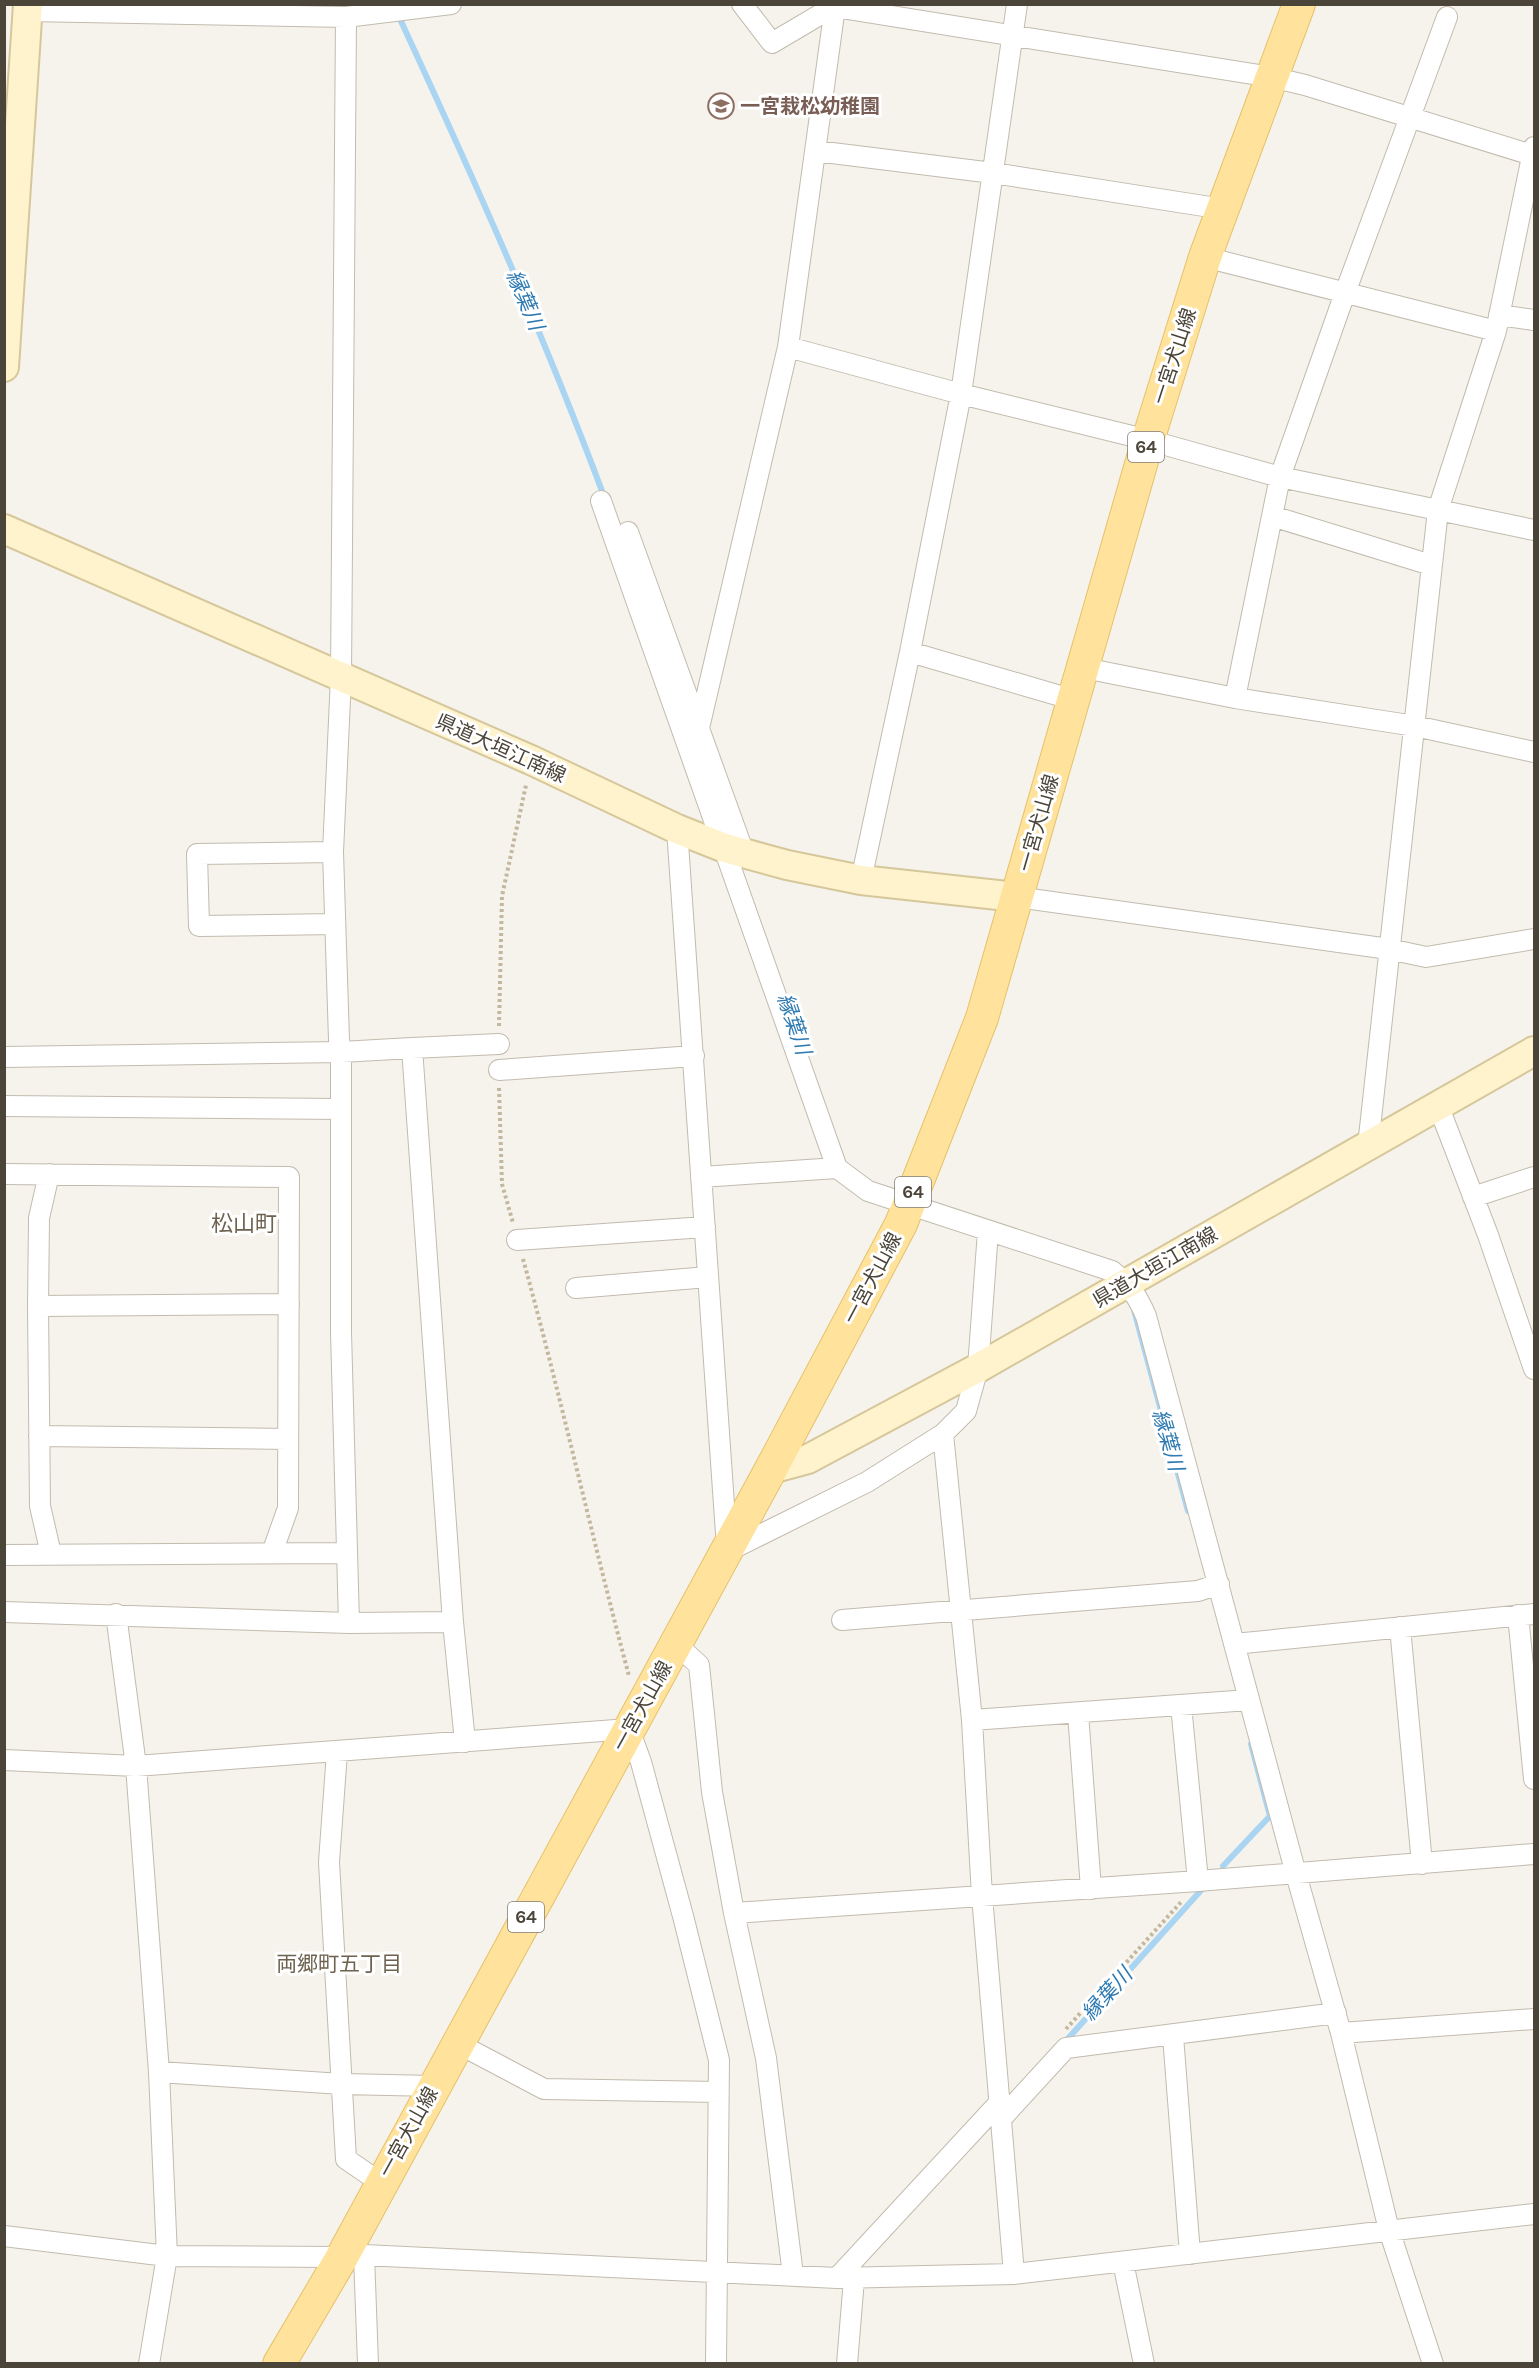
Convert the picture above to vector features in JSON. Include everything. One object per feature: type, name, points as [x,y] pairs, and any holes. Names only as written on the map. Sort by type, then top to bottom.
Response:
[{"type":"main road","name":"一宮犬山線","points":[[279,2364],[353,2256],[381,2183],[771,1469],[901,1224],[982,1018],[1148,440],[1205,257],[1299,4]]},
{"type":"main road","points":[[4,367],[28,8]]},
{"type":"main road","name":"県道大垣江南線","points":[[4,529],[531,760],[678,830],[735,852],[861,880],[1016,897]]},
{"type":"main road","name":"県道大垣江南線","points":[[771,1469],[808,1459],[978,1368],[1534,1051]]},
{"type":"street","points":[[28,8],[346,17],[451,4]]},
{"type":"street","points":[[742,4],[772,43],[836,6],[1271,77],[1533,151],[1497,323],[1438,510],[1368,1146]]},
{"type":"street","points":[[861,880],[910,652],[961,394],[1017,4]]},
{"type":"street","points":[[689,724],[788,347],[836,6]]},
{"type":"street","points":[[346,17],[341,677],[333,852],[341,1052],[341,1332],[349,1623]]},
{"type":"street","points":[[1235,698],[1280,477],[1447,17]]},
{"type":"street","points":[[816,151],[993,173],[1223,209]]},
{"type":"street","points":[[1205,257],[1346,293],[1497,323],[1534,320]]},
{"type":"street","points":[[788,347],[961,394],[1148,440],[1280,477],[1534,530]]},
{"type":"street","points":[[601,501],[644,600],[735,852],[837,1168],[868,1191],[1112,1271],[1138,1296],[1146,1316],[1296,1874],[1336,2013],[1389,2230],[1433,2364]]},
{"type":"street","points":[[1272,516],[1431,565]]},
{"type":"street","points":[[628,532],[644,600]]},
{"type":"street","points":[[910,652],[1074,700]]},
{"type":"street","points":[[1084,668],[1235,698],[1415,726],[1534,752]]},
{"type":"street","points":[[678,830],[725,1551],[867,1482],[943,1434],[966,1411],[978,1368],[988,1231]]},
{"type":"street","points":[[333,852],[197,854],[199,927],[335,924]]},
{"type":"street","points":[[1016,897],[1389,949],[1426,957],[1534,939]]},
{"type":"street","points":[[4,1057],[341,1052],[499,1044]]},
{"type":"street","points":[[411,1048],[453,1622],[465,1742]]},
{"type":"street","points":[[499,1070],[694,1056]]},
{"type":"street","points":[[1438,1105],[1534,1369]]},
{"type":"street","points":[[4,1106],[342,1109]]},
{"type":"street","points":[[701,1177],[837,1168]]},
{"type":"street","points":[[4,1174],[289,1177],[288,1508],[272,1553]]},
{"type":"street","points":[[49,1174],[39,1218],[38,1306],[40,1506],[51,1554]]},
{"type":"street","points":[[1473,1197],[1534,1177]]},
{"type":"street","points":[[517,1240],[705,1227]]},
{"type":"street","points":[[576,1288],[708,1277]]},
{"type":"street","points":[[38,1306],[289,1304]]},
{"type":"street","points":[[943,1434],[972,1720],[982,1896],[1014,2274]]},
{"type":"street","points":[[39,1436],[288,1439]]},
{"type":"street","points":[[4,1555],[347,1553]]},
{"type":"street","points":[[842,1620],[1198,1591],[1219,1584]]},
{"type":"street","points":[[4,1612],[349,1623],[453,1622]]},
{"type":"street","points":[[116,1614],[136,1766],[159,2072],[166,2256],[149,2364]]},
{"type":"street","points":[[1234,1644],[1526,1614],[1534,1779]]},
{"type":"street","points":[[1400,1627],[1422,1864]]},
{"type":"street","points":[[676,1644],[699,1665],[712,1792],[734,1913],[766,2058],[793,2275]]},
{"type":"street","points":[[972,1720],[1249,1700]]},
{"type":"street","points":[[1181,1705],[1199,1881]]},
{"type":"street","points":[[1078,1713],[1091,1889]]},
{"type":"street","points":[[4,1760],[136,1766],[629,1729],[635,1743],[680,1905],[719,2060],[716,2364]]},
{"type":"street","points":[[337,1752],[329,1862],[346,2159],[381,2183]]},
{"type":"street","points":[[734,1913],[1296,1874],[1534,1854]]},
{"type":"street","points":[[847,2364],[845,2278],[999,2112],[1066,2048],[1173,2036],[1336,2013]]},
{"type":"street","points":[[1341,2033],[1534,2019]]},
{"type":"street","points":[[1173,2036],[1190,2254]]},
{"type":"street","points":[[457,2043],[544,2089],[718,2091]]},
{"type":"street","points":[[159,2072],[342,2084],[434,2086]]},
{"type":"street","points":[[4,2236],[166,2256],[353,2256],[845,2278],[1014,2274],[1534,2214]]},
{"type":"street","points":[[353,2256],[368,2364]]},
{"type":"street","points":[[1123,2262],[1144,2364]]},
{"type":"path","points":[[1060,2036],[1199,1881]]},
{"type":"waterway","name":"縁葉川","points":[[400,19],[507,257],[558,377],[605,499]]},
{"type":"waterway","name":"縁葉川","points":[[1134,1310],[1188,1511]]},
{"type":"waterway","name":"縁葉川","points":[[1223,1866],[1270,1816],[1251,1744]]},
{"type":"waterway","name":"縁葉川","points":[[1064,2043],[1204,1887]]},
{"type":"place","name":"一宮栽松幼稚園","points":[[721,106]]},
{"type":"district","name":"松山町","points":[[244,1223]]},
{"type":"district","name":"両郷町五丁目","points":[[339,1964]]}]
